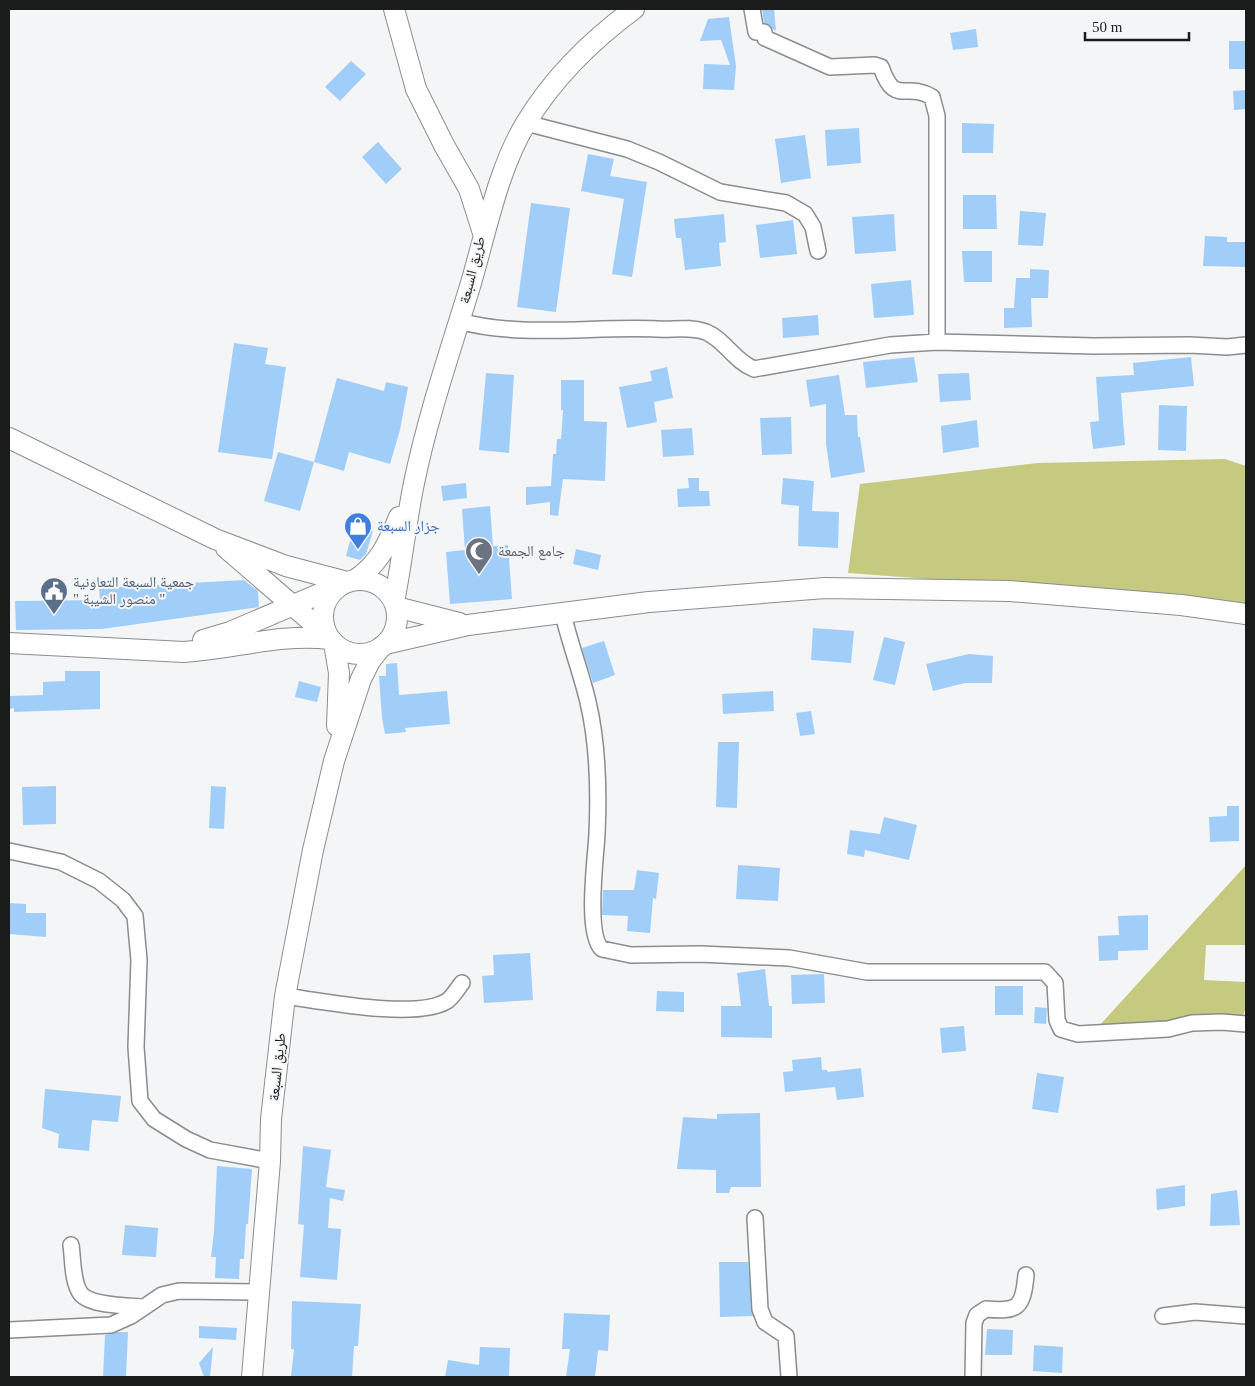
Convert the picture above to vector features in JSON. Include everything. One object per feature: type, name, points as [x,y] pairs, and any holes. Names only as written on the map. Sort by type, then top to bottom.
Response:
[{"type":"street","name":"طريق السبعة","points":[[394,9],[416,89],[469,189],[484,233],[414,484],[395,604]]},
{"type":"street","points":[[484,233],[514,147],[526,123],[548,91],[575,60],[596,39],[634,9]]},
{"type":"street","points":[[752,9],[756,32],[764,32],[765,38],[830,67],[875,65],[881,67],[888,86],[894,90],[918,91],[932,98],[937,116],[937,342]]},
{"type":"street","points":[[526,123],[627,149],[659,162],[720,192],[786,202],[805,214],[814,227],[818,251]]},
{"type":"street","points":[[459,321],[481,328],[509,330],[612,327],[695,330],[717,338],[742,364],[754,369],[890,345],[937,342],[1227,347],[1246,345]]},
{"type":"street","points":[[9,438],[215,539],[286,566],[348,582],[367,581],[378,585],[387,592],[395,604],[397,615],[394,631],[370,661],[361,679],[334,761]]},
{"type":"street","name":"طريق السبعة","points":[[348,582],[378,561],[386,548],[414,484]]},
{"type":"street","points":[[215,539],[330,639],[344,650],[357,654],[370,653],[383,646],[468,625],[649,602],[825,588],[1009,591],[1181,605],[1246,614]]},
{"type":"street","points":[[164,652],[230,632],[348,582]]},
{"type":"street","points":[[334,761],[339,702],[338,668],[323,621],[324,606],[331,594],[348,582]]},
{"type":"street","points":[[395,604],[432,618],[468,625]]},
{"type":"street","points":[[563,614],[588,702],[595,743],[597,834],[592,905],[597,943],[602,949],[631,955],[700,954],[789,958],[866,972],[1044,972],[1055,983],[1057,1020],[1061,1029],[1078,1034],[1168,1029],[1192,1023],[1222,1022],[1246,1024]]},
{"type":"street","points":[[9,643],[164,652],[211,650],[284,637],[330,639]]},
{"type":"street","name":"طريق السبعة","points":[[252,1377],[270,1161],[272,1110],[285,996],[313,850],[334,761]]},
{"type":"street","points":[[9,851],[61,862],[99,881],[123,900],[134,916],[140,960],[136,1047],[140,1101],[154,1119],[186,1139],[210,1150],[270,1161]]},
{"type":"street","points":[[285,996],[380,1008],[414,1010],[435,1006],[448,1000],[462,984]]},
{"type":"street","points":[[754,1218],[760,1309],[765,1322],[786,1336],[788,1344],[788,1377]]},
{"type":"street","points":[[71,1245],[77,1283],[81,1294],[93,1302],[144,1307]]},
{"type":"street","points":[[973,1377],[974,1323],[977,1315],[986,1309],[1010,1311],[1019,1304],[1024,1291],[1026,1275]]},
{"type":"street","points":[[9,1330],[111,1325],[162,1295],[179,1291],[260,1292]]},
{"type":"street","points":[[1163,1316],[1195,1312],[1246,1316]]},
{"type":"green space","points":[[1225,459],[1246,466],[1246,603],[848,573],[860,484],[1038,463]]},
{"type":"green space","points":[[1246,865],[1246,945],[1206,945],[1204,980],[1246,982],[1246,1006],[1241,1024],[1182,1020],[1098,1027]]},
{"type":"building","points":[[762,9],[774,9],[776,31],[764,23]]},
{"type":"building","points":[[729,17],[736,66],[734,90],[703,89],[704,64],[730,65],[721,40],[700,41],[708,19]]},
{"type":"building","points":[[976,29],[978,47],[953,50],[950,33]]},
{"type":"building","points":[[1229,41],[1246,41],[1246,69],[1229,69]]},
{"type":"building","points":[[351,61],[366,74],[340,101],[325,87]]},
{"type":"building","points":[[1246,90],[1246,109],[1234,110],[1233,91]]},
{"type":"building","points":[[962,123],[994,124],[993,153],[962,153]]},
{"type":"building","points":[[859,128],[861,163],[827,166],[825,130]]},
{"type":"building","points":[[805,135],[811,178],[781,183],[775,139]]},
{"type":"building","points":[[378,142],[402,169],[386,184],[362,157]]},
{"type":"building","points":[[588,154],[614,159],[610,176],[647,182],[632,277],[612,274],[624,199],[581,191]]},
{"type":"building","points":[[963,195],[996,195],[997,229],[963,229]]},
{"type":"building","points":[[531,203],[570,208],[556,312],[517,307]]},
{"type":"building","points":[[1020,211],[1046,213],[1043,246],[1018,245]]},
{"type":"building","points":[[724,214],[726,242],[719,243],[721,266],[685,270],[681,238],[676,238],[674,219]]},
{"type":"building","points":[[894,214],[896,251],[855,254],[852,217]]},
{"type":"building","points":[[793,220],[797,254],[760,258],[756,225]]},
{"type":"building","points":[[1205,236],[1227,237],[1227,242],[1246,242],[1246,267],[1203,266]]},
{"type":"building","points":[[962,251],[992,251],[992,282],[964,282]]},
{"type":"building","points":[[1030,269],[1049,270],[1048,298],[1031,298],[1032,327],[1004,328],[1004,308],[1014,308],[1016,278],[1030,278]]},
{"type":"building","points":[[911,280],[914,315],[874,318],[871,284]]},
{"type":"building","points":[[818,315],[819,335],[783,338],[782,318]]},
{"type":"building","points":[[234,343],[268,348],[265,364],[286,367],[272,459],[218,452]]},
{"type":"building","points":[[914,357],[918,382],[866,388],[863,362]]},
{"type":"building","points":[[1191,357],[1194,386],[1121,393],[1125,445],[1093,449],[1090,422],[1099,421],[1096,377],[1134,375],[1133,363]]},
{"type":"building","points":[[667,367],[673,398],[654,402],[657,422],[627,428],[619,387],[652,381],[650,371]]},
{"type":"building","points":[[486,373],[514,375],[509,453],[479,450]]},
{"type":"building","points":[[969,373],[971,400],[940,402],[938,374]]},
{"type":"building","points":[[839,375],[845,415],[857,415],[858,437],[860,437],[865,472],[831,478],[826,444],[826,404],[810,407],[806,380]]},
{"type":"building","points":[[337,378],[384,391],[386,382],[408,387],[400,430],[390,464],[349,452],[344,471],[314,462]]},
{"type":"building","points":[[561,380],[584,380],[584,421],[607,422],[605,481],[563,479],[558,516],[550,515],[550,502],[526,505],[526,487],[551,486],[553,454],[556,454],[557,439],[561,439],[563,410],[561,410]]},
{"type":"building","points":[[1159,405],[1187,406],[1186,451],[1158,450]]},
{"type":"building","points":[[791,417],[792,454],[762,455],[760,418]]},
{"type":"building","points":[[977,420],[979,447],[943,453],[941,426]]},
{"type":"building","points":[[692,428],[694,455],[663,457],[661,430]]},
{"type":"building","points":[[278,452],[314,462],[300,511],[264,501]]},
{"type":"building","points":[[688,478],[699,478],[699,491],[709,491],[710,506],[678,507],[677,489],[689,488]]},
{"type":"building","points":[[783,478],[814,481],[812,511],[839,512],[838,548],[798,546],[799,506],[781,504]]},
{"type":"building","points":[[466,483],[467,498],[443,501],[441,486]]},
{"type":"building","name":"جامع الجمعة","points":[[490,506],[493,546],[508,545],[512,599],[450,604],[446,552],[465,550],[462,509]]},
{"type":"building","points":[[354,526],[373,531],[366,554],[360,560],[346,556]]},
{"type":"building","points":[[576,549],[601,555],[598,570],[573,564]]},
{"type":"building","points":[[244,580],[258,591],[259,607],[102,629],[16,630],[15,601],[100,600],[99,588]]},
{"type":"building","points":[[813,628],[854,631],[851,663],[811,660]]},
{"type":"building","points":[[884,637],[905,642],[895,685],[873,680]]},
{"type":"building","points":[[604,641],[615,675],[593,683],[582,648]]},
{"type":"building","points":[[969,654],[993,656],[992,683],[965,683],[933,691],[926,664]]},
{"type":"building","points":[[397,663],[399,695],[447,691],[450,724],[405,728],[406,732],[385,734],[379,676],[386,676],[386,664]]},
{"type":"building","points":[[65,671],[100,671],[100,709],[14,712],[14,708],[9,709],[9,696],[43,695],[43,682],[65,681]]},
{"type":"building","points":[[299,681],[321,687],[317,702],[295,697]]},
{"type":"building","points":[[773,691],[774,711],[723,714],[722,694]]},
{"type":"building","points":[[811,711],[815,734],[800,736],[796,713]]},
{"type":"building","points":[[718,742],[739,742],[737,808],[716,807]]},
{"type":"building","points":[[56,786],[56,824],[23,825],[22,787]]},
{"type":"building","points":[[211,786],[226,787],[224,829],[209,828]]},
{"type":"building","points":[[1227,806],[1239,806],[1239,841],[1210,842],[1209,817],[1227,816]]},
{"type":"building","points":[[884,817],[917,825],[909,860],[865,850],[864,857],[847,854],[850,830],[880,834]]},
{"type":"building","points":[[738,865],[780,868],[778,901],[736,899]]},
{"type":"building","points":[[637,870],[659,873],[656,899],[653,898],[650,933],[627,931],[628,916],[602,915],[603,890],[634,890]]},
{"type":"building","points":[[9,903],[26,904],[26,913],[46,913],[46,937],[9,934]]},
{"type":"building","points":[[1148,915],[1148,950],[1118,951],[1118,960],[1099,961],[1098,936],[1119,935],[1118,916]]},
{"type":"building","points":[[530,953],[533,1000],[484,1003],[482,976],[494,975],[493,955]]},
{"type":"building","points":[[765,969],[769,1006],[772,1006],[772,1038],[721,1037],[721,1006],[741,1006],[737,973]]},
{"type":"building","points":[[824,974],[825,1003],[792,1004],[791,975]]},
{"type":"building","points":[[995,986],[1023,986],[1023,1015],[995,1015]]},
{"type":"building","points":[[657,991],[684,992],[684,1012],[656,1011]]},
{"type":"building","points":[[1035,1007],[1047,1008],[1046,1024],[1034,1023]]},
{"type":"building","points":[[964,1026],[966,1051],[942,1053],[940,1028]]},
{"type":"building","points":[[821,1057],[822,1070],[827,1070],[828,1072],[861,1068],[864,1097],[837,1100],[835,1087],[785,1092],[783,1072],[793,1071],[792,1060]]},
{"type":"building","points":[[1037,1073],[1064,1077],[1058,1113],[1032,1109]]},
{"type":"building","points":[[45,1089],[121,1096],[118,1122],[92,1120],[89,1151],[58,1148],[59,1134],[42,1128]]},
{"type":"building","points":[[760,1113],[761,1187],[731,1187],[729,1193],[716,1193],[716,1170],[677,1169],[683,1117],[717,1119],[717,1114]]},
{"type":"building","points":[[303,1146],[331,1150],[326,1187],[345,1190],[343,1201],[330,1198],[328,1228],[341,1229],[337,1280],[300,1277],[304,1225],[298,1224]]},
{"type":"building","points":[[217,1166],[252,1169],[244,1259],[240,1259],[239,1279],[215,1278],[216,1257],[211,1257]]},
{"type":"building","points":[[1185,1185],[1185,1206],[1157,1210],[1156,1189]]},
{"type":"building","points":[[1237,1190],[1240,1225],[1210,1226],[1211,1194]]},
{"type":"building","points":[[125,1225],[158,1228],[156,1257],[122,1255]]},
{"type":"building","points":[[719,1262],[748,1262],[753,1316],[720,1317]]},
{"type":"building","points":[[292,1301],[361,1304],[358,1346],[354,1346],[352,1377],[291,1377],[294,1349],[291,1349]]},
{"type":"building","points":[[564,1313],[610,1315],[608,1351],[598,1350],[595,1377],[566,1377],[570,1349],[562,1349]]},
{"type":"building","points":[[199,1326],[237,1328],[236,1340],[199,1338]]},
{"type":"building","points":[[987,1329],[1013,1330],[1012,1355],[985,1355]]},
{"type":"building","points":[[128,1332],[126,1377],[103,1377],[105,1335]]},
{"type":"building","points":[[1034,1345],[1063,1347],[1062,1373],[1033,1371]]},
{"type":"building","points":[[213,1347],[210,1377],[204,1377],[199,1363]]},
{"type":"building","points":[[480,1347],[510,1348],[509,1377],[445,1377],[448,1360],[479,1365]]},
{"type":"place","name":"جزار السبعة","points":[[358,550]]},
{"type":"place","name":"جامع الجمعة","points":[[479,575]]},
{"type":"place","name":"جمعية السبعة التعاونية \" منصور الشيبة \"","points":[[54,615]]}]
